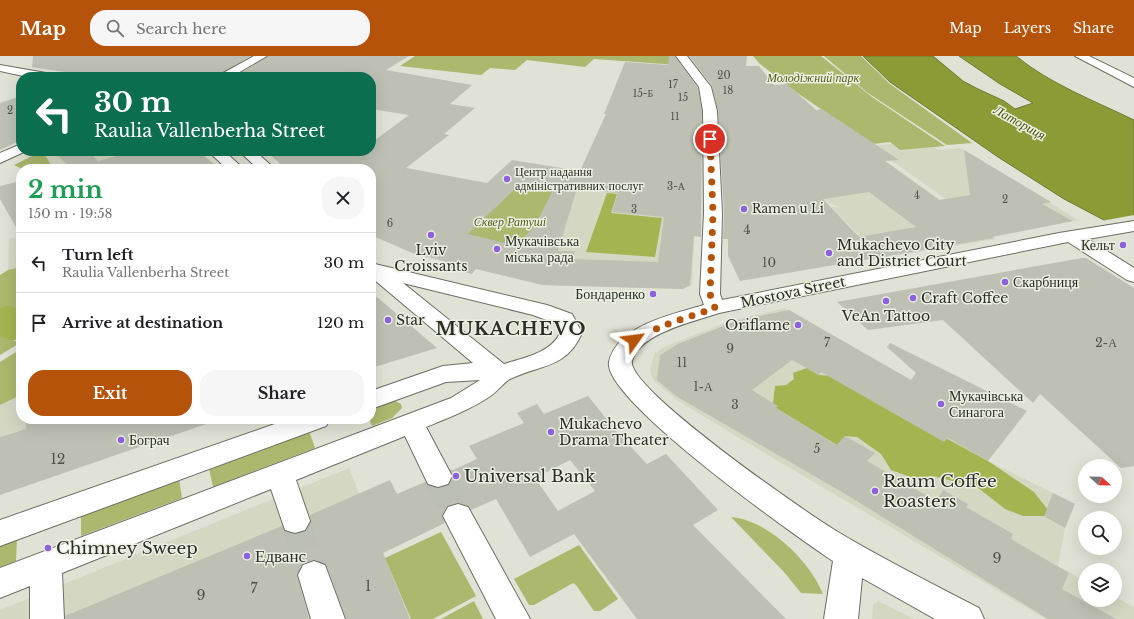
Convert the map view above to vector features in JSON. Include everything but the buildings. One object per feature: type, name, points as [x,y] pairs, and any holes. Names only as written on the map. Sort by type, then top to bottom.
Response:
[{"type":"street","points":[[232,72],[262,56]]},
{"type":"street","points":[[681,56],[705,88],[709,104],[713,213],[710,294],[715,308]]},
{"type":"street","points":[[1080,56],[1134,83]]},
{"type":"street","points":[[0,68],[20,72]]},
{"type":"street","points":[[0,159],[16,151]]},
{"type":"street","points":[[221,156],[230,164]]},
{"type":"street","points":[[252,156],[261,164]]},
{"type":"street","name":"Mostova Street","points":[[849,553],[807,528],[772,503],[664,418],[631,385],[623,373],[620,362],[624,352],[634,340],[662,326],[715,308],[1071,236],[1134,226]]},
{"type":"street","points":[[1071,236],[1134,276]]},
{"type":"street","points":[[0,583],[460,404],[484,389],[501,374],[547,358],[566,344],[571,333],[564,319],[540,310],[376,269]]},
{"type":"street","points":[[376,270],[501,374]]},
{"type":"street","points":[[376,398],[443,374],[474,371],[501,374]]},
{"type":"street","points":[[411,423],[438,476]]},
{"type":"street","points":[[0,532],[303,424]]},
{"type":"street","points":[[280,474],[295,521]]},
{"type":"street","points":[[458,516],[513,619]]},
{"type":"street","points":[[841,619],[849,553],[967,619]]},
{"type":"street","points":[[46,564],[47,619]]},
{"type":"street","points":[[314,575],[328,619]]},
{"type":"shaded area","points":[[892,144],[900,150],[934,147],[939,150],[961,148],[1078,220],[998,236],[871,146]]},
{"type":"shaded area","points":[[864,146],[996,239],[871,260],[846,237],[859,235],[831,207],[839,207],[822,199]]},
{"type":"shaded area","points":[[44,156],[148,156],[144,164],[50,164]]},
{"type":"shaded area","points":[[580,180],[697,181],[692,285],[683,289],[542,285],[559,261],[543,257],[564,232]]},
{"type":"shaded area","points":[[607,193],[617,194],[611,213],[662,218],[655,257],[586,252]]},
{"type":"shaded area","points":[[16,237],[16,268],[8,270],[9,239]]},
{"type":"shaded area","points":[[8,306],[16,307],[16,340],[11,340],[0,336],[0,308]]},
{"type":"shaded area","points":[[785,308],[948,438],[988,461],[1075,504],[1065,528],[1058,566],[1078,577],[1078,607],[1122,607],[1122,601],[1134,607],[1134,619],[1046,619],[734,435],[677,400],[655,382],[651,375],[650,369],[655,353],[666,346],[730,321]]},
{"type":"shaded area","points":[[16,352],[16,424],[26,424],[26,429],[0,437],[0,362]]},
{"type":"shaded area","points":[[807,368],[819,375],[832,376],[988,461],[1034,492],[1048,510],[1044,516],[1023,516],[1005,509],[977,487],[933,476],[913,478],[891,470],[881,454],[857,437],[845,436],[837,445],[776,408],[773,403],[775,386],[786,385],[794,379],[793,373]]},
{"type":"shaded area","points":[[349,468],[410,619],[0,619],[0,610]]},
{"type":"shaded area","points":[[878,601],[914,619],[872,619],[873,605]]},
{"type":"green space","points":[[415,56],[671,56],[678,65],[594,59],[585,67],[527,60],[515,70],[490,68],[481,75],[400,66]]},
{"type":"green space","name":"Молодіжний парк","points":[[753,56],[821,56],[872,97],[945,146],[900,150],[890,142],[872,144],[796,92],[760,64]]},
{"type":"green space","points":[[824,56],[861,56],[890,84],[972,143],[947,145],[868,93]]},
{"type":"green space","points":[[32,156],[46,156],[51,164],[16,164]]},
{"type":"green space","name":"Сквер Ратуші","points":[[522,182],[555,188],[535,226],[509,255],[458,242]]},
{"type":"green space","points":[[16,268],[16,340],[13,340],[16,341],[16,345],[0,355],[0,275],[8,270]]},
{"type":"green space","points":[[16,352],[16,397],[0,405],[0,362]]},
{"type":"green space","points":[[393,400],[401,404],[402,408],[392,418],[372,426],[371,424],[376,424],[376,406]]},
{"type":"green space","points":[[309,431],[315,448],[213,487],[209,468]]},
{"type":"green space","points":[[179,479],[182,498],[81,536],[81,515]]},
{"type":"green space","points":[[731,517],[745,520],[759,526],[786,544],[808,568],[817,581],[823,594],[801,593],[784,572]]},
{"type":"green space","points":[[441,532],[476,596],[433,619],[411,619],[385,558]]},
{"type":"green space","points":[[17,538],[16,561],[0,567],[0,545]]},
{"type":"green space","points":[[579,545],[618,599],[600,611],[594,611],[573,583],[534,605],[529,605],[514,579]]},
{"type":"green space","points":[[474,601],[483,619],[441,619]]},
{"type":"water","name":"Латориця","points":[[863,56],[933,56],[963,81],[1004,101],[1015,109],[1033,103],[1000,84],[959,56],[1016,56],[1058,84],[1134,120],[1134,236],[1064,199],[998,157],[890,82]]},
{"type":"pier","points":[[1134,215],[1134,238],[1101,221]]},
{"type":"tunnel","points":[[438,476],[458,516]]},
{"type":"tunnel","points":[[295,521],[314,575]]},
{"type":"place","name":"Центр надання адміністративних послуг","points":[[507,179]]},
{"type":"place","name":"Ramen u Li","points":[[744,209]]},
{"type":"place","name":"Lviv Croissants","points":[[431,235]]},
{"type":"place","name":"Кельт","points":[[1123,245]]},
{"type":"place","name":"Мукачівська міська рада","points":[[497,249]]},
{"type":"place","name":"Mukachevo City and District Court","points":[[829,253]]},
{"type":"place","name":"Скарбниця","points":[[1005,282]]},
{"type":"place","name":"Бондаренко","points":[[653,294]]},
{"type":"place","name":"Craft Coffee","points":[[913,298]]},
{"type":"place","name":"VeAn Tattoo","points":[[886,301]]},
{"type":"place","name":"Star","points":[[388,320]]},
{"type":"place","name":"Oriflame","points":[[798,325]]},
{"type":"place","name":"Мукачівська Синагога","points":[[941,404]]},
{"type":"place","name":"Mukachevo Drama Theater","points":[[551,432]]},
{"type":"place","name":"Бограч","points":[[121,440]]},
{"type":"place","name":"Universal Bank","points":[[456,476]]},
{"type":"place","name":"Raum Coffee Roasters","points":[[875,491]]},
{"type":"place","name":"Chimney Sweep","points":[[48,548]]},
{"type":"place","name":"Едванс","points":[[247,556]]},
{"type":"district","name":"MUKACHEVO","points":[[511,329]]},
{"type":"route","points":[[634,340],[662,326],[715,308],[710,294],[713,213],[710,139]]}]
